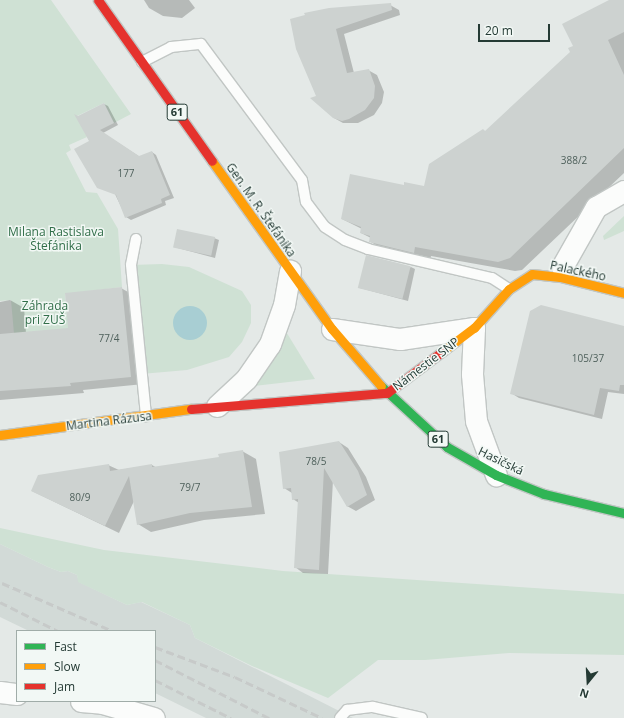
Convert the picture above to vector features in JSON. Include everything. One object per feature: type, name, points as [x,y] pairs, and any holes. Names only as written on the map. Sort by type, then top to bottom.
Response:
[{"type":"main road","name":"61","points":[[98,0],[142,62]]},
{"type":"main road","name":"Gen. M. R. Štefánika","points":[[142,62],[290,271]]},
{"type":"main road","name":"Námestie SNP","points":[[290,271],[332,329],[387,393],[474,328],[492,308]]},
{"type":"main road","name":"Palackého","points":[[492,308],[511,287],[532,274],[560,277],[624,293]]},
{"type":"main road","name":"Martina Rázusa","points":[[0,435],[218,406],[387,393]]},
{"type":"main road","name":"Hasičská","points":[[387,393],[447,447],[496,475],[544,494],[624,513]]},
{"type":"street","points":[[562,266],[596,207],[624,191]]},
{"type":"street","points":[[218,406],[246,379],[270,344],[284,305],[290,271]]},
{"type":"street","name":"Námestie SNP","points":[[332,329],[400,339],[474,328],[472,374],[476,421],[496,475]]},
{"type":"street","points":[[0,692],[16,694]]},
{"type":"street","points":[[92,702],[102,703],[154,718]]},
{"type":"lane","points":[[142,62],[171,47],[201,44],[302,180],[306,202],[325,227],[345,240],[368,249],[492,278],[511,287]]},
{"type":"lane","points":[[136,239],[131,265],[146,416]]},
{"type":"lane","points":[[340,718],[347,710],[359,707],[373,707],[422,718]]},
{"type":"shaded area","points":[[0,544],[48,567],[61,572],[68,571],[77,575],[79,582],[127,605],[141,602],[190,625],[195,638],[353,718],[206,718],[156,693],[156,630],[27,630],[0,617]]},
{"type":"green space","name":"Milana Rastislava Štefánika","points":[[0,0],[51,0],[131,114],[114,123],[104,103],[77,116],[87,137],[69,145],[71,150],[66,153],[86,192],[97,193],[118,229],[122,287],[65,294],[69,329],[0,336],[14,334],[11,300],[0,301]]},
{"type":"green space","points":[[624,216],[624,231],[604,240],[603,236]]},
{"type":"green space","points":[[162,264],[189,267],[242,291],[251,305],[251,323],[242,342],[229,357],[187,370],[141,374],[131,265]]},
{"type":"green space","points":[[285,330],[315,379],[253,386]]},
{"type":"green space","points":[[0,528],[104,550],[283,571],[624,594],[624,655],[509,653],[425,660],[378,660],[328,698],[252,666],[195,638],[190,625],[142,602],[127,605],[78,582],[77,575],[68,571],[61,572],[48,567],[0,544]]},
{"type":"water","points":[[190,306],[202,311],[207,323],[202,335],[190,340],[178,335],[173,323],[178,311]]},
{"type":"building","points":[[609,0],[624,0],[624,32],[608,40],[624,75],[624,148],[510,258],[498,262],[415,247],[414,253],[369,242],[370,236],[360,233],[361,227],[341,219],[350,174],[404,185],[404,182],[424,186],[429,164],[483,129],[485,131],[570,52],[568,48],[573,46],[562,24]]},
{"type":"building","points":[[391,3],[392,10],[336,29],[347,73],[369,69],[375,86],[374,98],[365,110],[349,119],[342,121],[333,118],[310,98],[316,96],[296,49],[290,19],[305,15],[304,13],[329,8]]},
{"type":"building","points":[[104,103],[114,123],[100,130],[139,156],[152,151],[170,195],[161,199],[162,203],[125,218],[116,195],[97,188],[74,149],[89,141],[74,114],[78,116]]},
{"type":"building","points":[[177,229],[215,237],[211,256],[173,248]]},
{"type":"building","points":[[366,255],[411,266],[402,299],[358,288]]},
{"type":"building","points":[[122,287],[131,377],[70,383],[71,386],[0,391],[0,334],[68,328],[65,293]]},
{"type":"building","points":[[541,305],[624,326],[624,385],[620,385],[619,391],[600,388],[594,415],[510,394],[530,311]]},
{"type":"building","points":[[339,441],[358,471],[367,495],[347,507],[324,468],[319,570],[294,568],[298,499],[292,500],[291,488],[283,489],[279,452]]},
{"type":"building","points":[[243,450],[252,507],[190,513],[137,525],[129,476],[105,526],[31,491],[38,475],[109,464],[110,471],[152,464],[152,467],[219,457],[218,454]]},
{"type":"railway","points":[[2,583],[111,630]]},
{"type":"railway","points":[[0,602],[56,630]]},
{"type":"railway","points":[[156,647],[235,677],[322,718]]},
{"type":"railway","points":[[156,661],[269,718]]},
{"type":"railway","points":[[156,680],[231,718]]},
{"type":"traffic: fast","points":[[381,386],[447,447],[496,475],[544,494],[624,513]]},
{"type":"traffic: slow","points":[[212,161],[332,329],[381,386]]},
{"type":"traffic: slow","points":[[443,351],[474,328],[509,289],[532,274],[560,277],[624,293]]},
{"type":"traffic: slow","points":[[0,435],[191,409]]},
{"type":"traffic: jam","points":[[98,0],[212,161]]},
{"type":"traffic: jam","points":[[191,409],[387,393],[443,351]]},
{"type":"park label","name":"Záhrada pri ZUŠ","points":[[45,313]]}]
